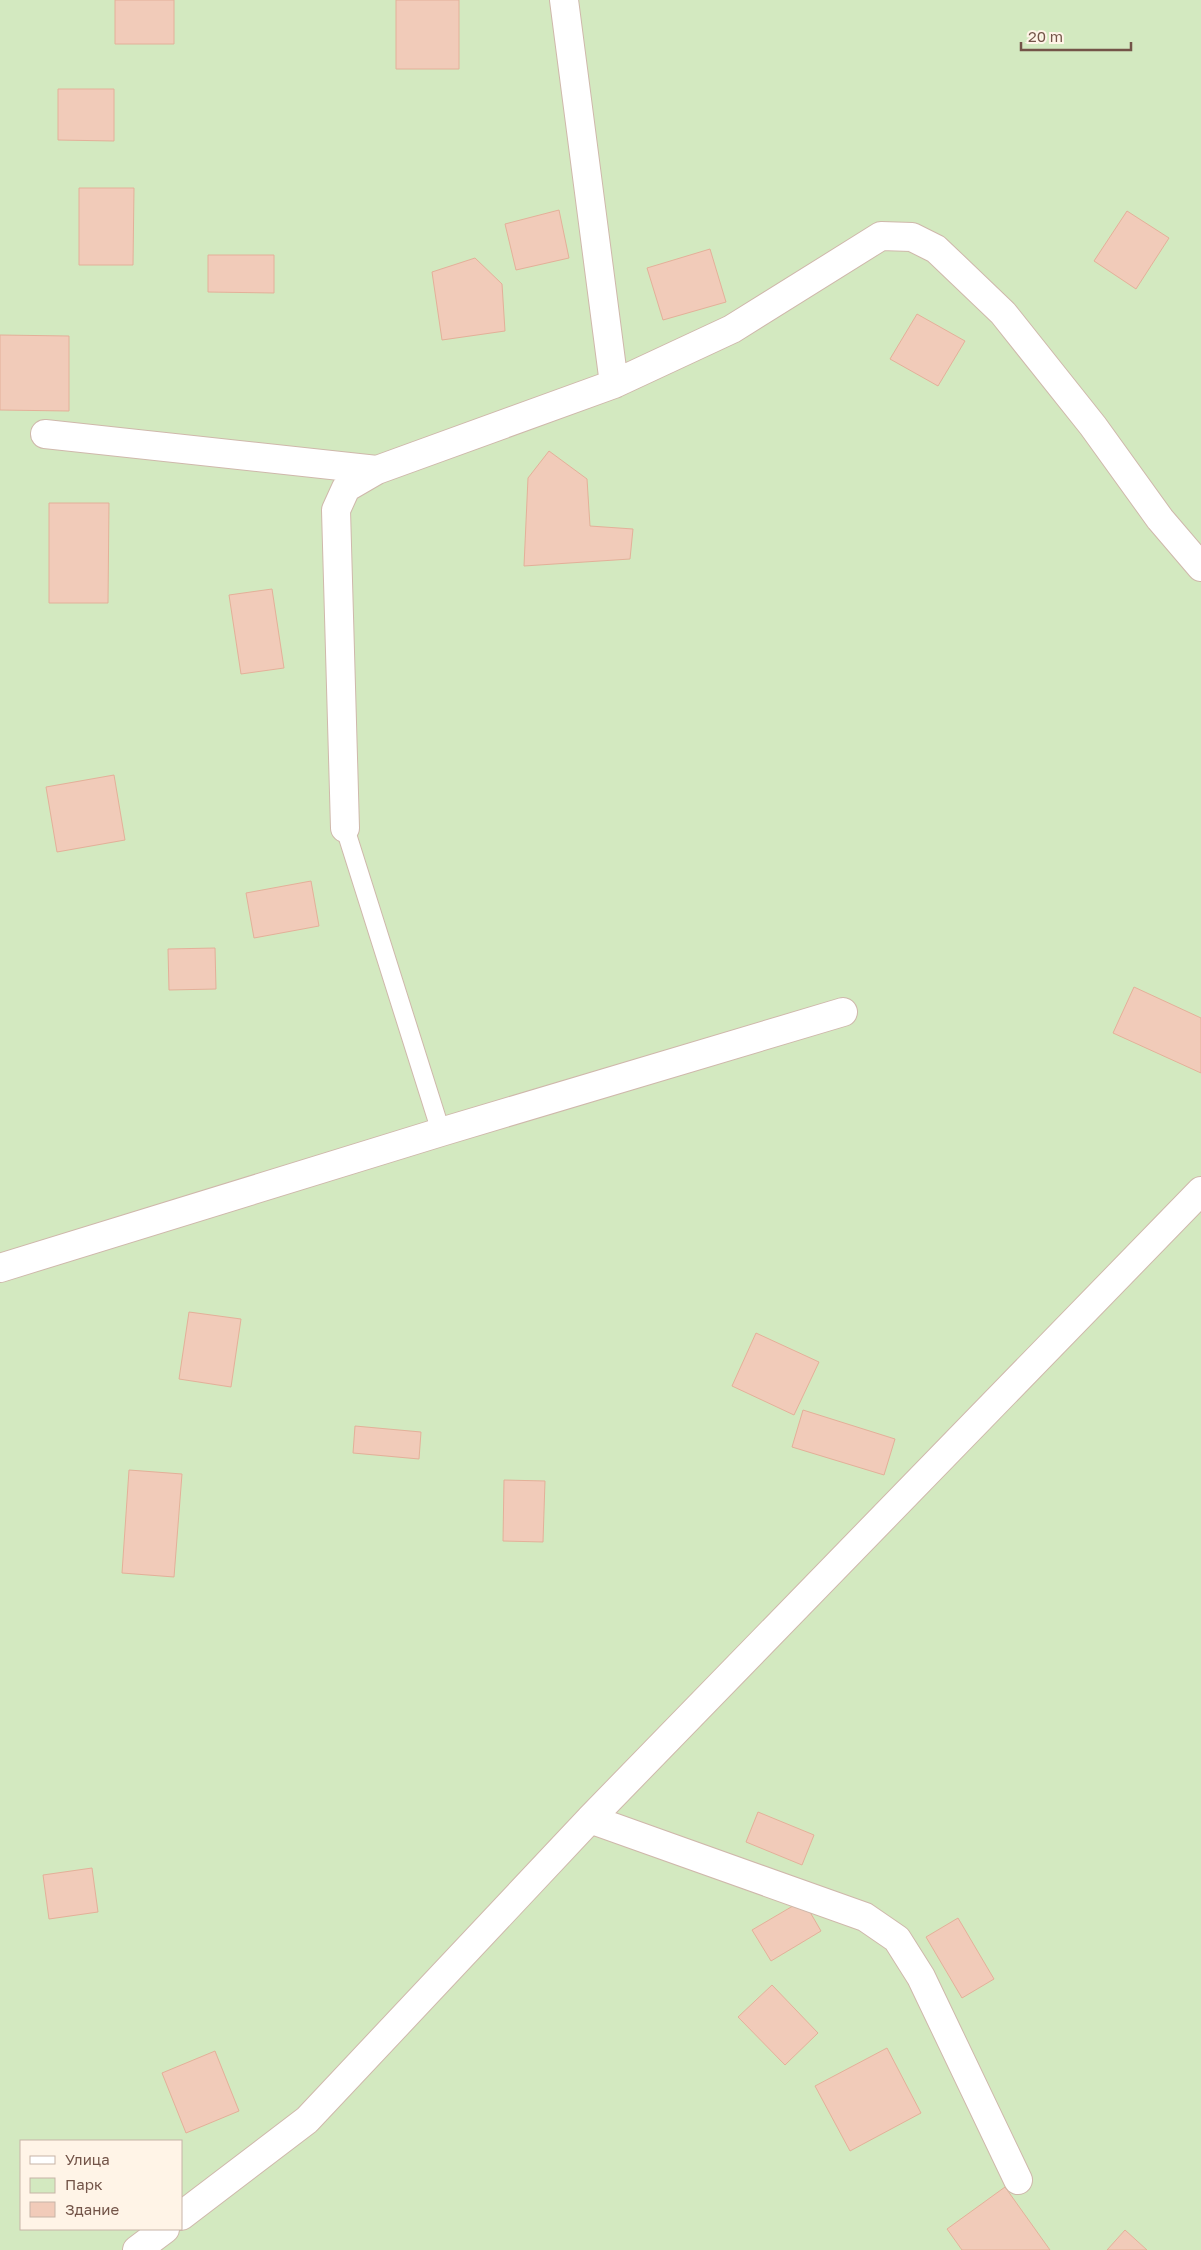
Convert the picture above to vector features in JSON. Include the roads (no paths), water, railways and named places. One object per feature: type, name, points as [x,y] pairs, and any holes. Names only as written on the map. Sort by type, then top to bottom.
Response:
[{"type":"street","points":[[564,0],[614,384]]},
{"type":"street","points":[[345,828],[336,510],[346,488],[377,470],[614,384],[732,329],[881,236],[912,237],[936,250],[1003,313],[1093,426],[1160,519],[1201,567]]},
{"type":"street","points":[[45,434],[377,470]]},
{"type":"street","points":[[0,1268],[441,1132],[843,1012]]},
{"type":"street","points":[[182,2215],[307,2120],[590,1819],[1201,1191]]},
{"type":"street","points":[[590,1819],[865,1917],[898,1939],[921,1976],[1018,2180]]},
{"type":"street","points":[[137,2250],[164,2230]]},
{"type":"lane","points":[[345,828],[441,1132]]}]
